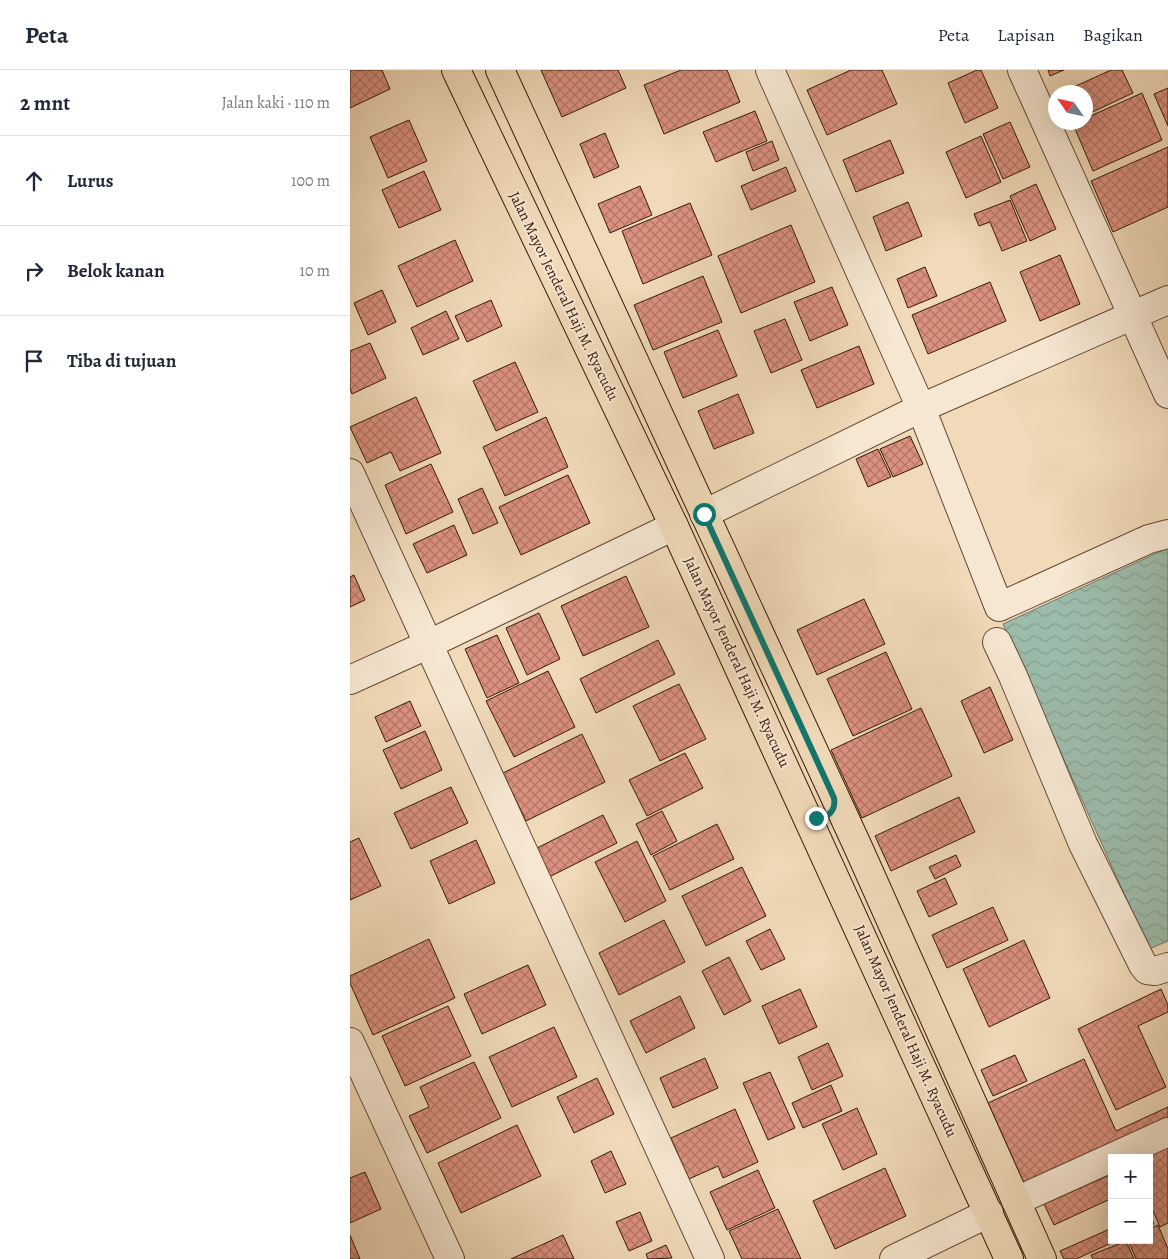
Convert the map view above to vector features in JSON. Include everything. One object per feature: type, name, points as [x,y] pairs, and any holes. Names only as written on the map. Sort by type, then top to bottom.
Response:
[{"type":"main road","name":"Jalan Mayor Jenderal Haji M. Ryacudu","points":[[456,70],[674,526],[1009,1259]]},
{"type":"main road","name":"Jalan Mayor Jenderal Haji M. Ryacudu","points":[[500,70],[858,847],[1042,1259]]},
{"type":"main road","points":[[805,810],[813,817],[824,817],[834,809],[834,798]]},
{"type":"main road","points":[[828,860],[830,847],[839,841],[849,841],[858,847]]},
{"type":"street","points":[[770,70],[921,408],[999,606],[1149,539],[1168,534]]},
{"type":"street","points":[[1022,70],[1168,394]]},
{"type":"street","points":[[704,514],[921,408],[1168,300]]},
{"type":"street","points":[[350,473],[427,645],[710,1259]]},
{"type":"street","points":[[350,680],[674,526]]},
{"type":"street","points":[[997,642],[1014,676],[1083,844],[1142,965],[1146,970],[1166,972]]},
{"type":"street","points":[[350,1042],[450,1259]]},
{"type":"street","points":[[1016,1201],[1168,1132]]},
{"type":"street","points":[[894,1259],[988,1213]]},
{"type":"water","points":[[1168,548],[1168,941],[1149,949],[1003,624]]},
{"type":"building","points":[[350,70],[382,70],[390,89],[350,108]]},
{"type":"building","points":[[541,70],[618,70],[626,88],[562,117]]},
{"type":"building","points":[[681,70],[727,70],[740,102],[664,134],[644,85]]},
{"type":"building","points":[[851,70],[882,70],[897,104],[827,135],[807,90]]},
{"type":"building","points":[[981,70],[998,108],[965,123],[948,83]]},
{"type":"building","points":[[1048,70],[1064,70],[1050,76]]},
{"type":"building","points":[[1111,70],[1122,70],[1133,93],[1093,112],[1093,85],[1078,85]]},
{"type":"building","points":[[1168,88],[1168,126],[1154,94]]},
{"type":"building","points":[[1142,93],[1162,140],[1093,171],[1076,130],[1093,130],[1093,115]]},
{"type":"building","points":[[755,111],[767,141],[716,162],[703,132]]},
{"type":"building","points":[[409,120],[427,161],[388,178],[370,137]]},
{"type":"building","points":[[1010,122],[1030,167],[1003,179],[983,134]]},
{"type":"building","points":[[605,133],[619,167],[594,178],[580,144]]},
{"type":"building","points":[[981,136],[1001,182],[966,198],[946,152]]},
{"type":"building","points":[[890,140],[904,173],[856,192],[843,160]]},
{"type":"building","points":[[772,141],[779,160],[753,171],[746,152]]},
{"type":"building","points":[[1168,147],[1168,207],[1113,232],[1091,181]]},
{"type":"building","points":[[786,167],[796,191],[751,210],[741,186]]},
{"type":"building","points":[[424,171],[441,210],[399,228],[382,190]]},
{"type":"building","points":[[1036,184],[1056,229],[1030,241],[1010,196]]},
{"type":"building","points":[[640,186],[652,215],[610,233],[598,204]]},
{"type":"building","points":[[1010,200],[1027,241],[1002,251],[990,222],[979,226],[974,214]]},
{"type":"building","points":[[908,202],[922,236],[886,251],[873,217]]},
{"type":"building","points":[[690,203],[712,255],[643,284],[622,231]]},
{"type":"building","points":[[791,225],[815,282],[741,313],[718,256]]},
{"type":"building","points":[[455,240],[473,281],[417,307],[398,266]]},
{"type":"building","points":[[1060,255],[1080,304],[1040,321],[1020,272]]},
{"type":"building","points":[[925,267],[937,296],[908,308],[897,279]]},
{"type":"building","points":[[703,276],[722,322],[653,350],[634,305]]},
{"type":"building","points":[[990,282],[1006,321],[928,354],[912,315]]},
{"type":"building","points":[[832,287],[848,325],[810,341],[794,302]]},
{"type":"building","points":[[382,290],[396,322],[368,335],[354,303]]},
{"type":"building","points":[[491,300],[502,326],[467,342],[455,316]]},
{"type":"building","points":[[446,311],[459,339],[423,355],[411,328]]},
{"type":"building","points":[[785,319],[802,360],[771,373],[754,331]]},
{"type":"building","points":[[718,330],[737,376],[683,398],[664,352]]},
{"type":"building","points":[[370,343],[386,378],[352,394],[350,388],[350,351]]},
{"type":"building","points":[[859,346],[874,384],[817,408],[801,370]]},
{"type":"building","points":[[515,362],[538,412],[496,431],[473,381]]},
{"type":"building","points":[[738,394],[754,433],[714,449],[698,411]]},
{"type":"building","points":[[416,397],[441,453],[400,471],[391,452],[367,463],[350,427]]},
{"type":"building","points":[[546,417],[568,467],[505,496],[483,447]]},
{"type":"building","points":[[910,436],[923,464],[893,477],[880,449]]},
{"type":"building","points":[[878,449],[891,477],[868,487],[856,459]]},
{"type":"building","points":[[431,464],[453,512],[406,534],[385,485]]},
{"type":"building","points":[[568,475],[590,523],[521,555],[499,507]]},
{"type":"building","points":[[482,488],[498,523],[473,534],[458,499]]},
{"type":"building","points":[[454,525],[467,555],[427,573],[413,544]]},
{"type":"building","points":[[354,575],[365,600],[350,607],[350,577]]},
{"type":"building","points":[[626,576],[649,627],[583,656],[561,606]]},
{"type":"building","points":[[864,599],[885,644],[817,675],[797,630]]},
{"type":"building","points":[[539,613],[560,659],[527,675],[506,628]]},
{"type":"building","points":[[497,635],[519,683],[487,698],[465,649]]},
{"type":"building","points":[[658,640],[675,674],[596,713],[580,679]]},
{"type":"building","points":[[886,652],[912,709],[853,736],[827,679]]},
{"type":"building","points":[[548,671],[575,727],[514,757],[486,701]]},
{"type":"building","points":[[679,684],[706,739],[660,761],[633,706]]},
{"type":"building","points":[[990,687],[1013,740],[984,753],[961,701]]},
{"type":"building","points":[[410,701],[421,726],[386,742],[375,717]]},
{"type":"building","points":[[921,708],[952,776],[862,818],[831,750]]},
{"type":"building","points":[[425,731],[442,770],[401,789],[383,750]]},
{"type":"building","points":[[582,734],[605,782],[526,821],[503,773]]},
{"type":"building","points":[[685,753],[703,788],[647,816],[629,780]]},
{"type":"building","points":[[451,787],[468,823],[411,849],[394,813]]},
{"type":"building","points":[[959,797],[975,832],[891,871],[875,836]]},
{"type":"building","points":[[662,811],[677,841],[651,855],[636,824]]},
{"type":"building","points":[[603,815],[617,843],[547,878],[533,850]]},
{"type":"building","points":[[717,824],[734,859],[670,890],[653,856]]},
{"type":"building","points":[[359,838],[381,886],[350,900],[350,842]]},
{"type":"building","points":[[476,840],[495,883],[449,904],[430,861]]},
{"type":"building","points":[[637,841],[666,901],[625,922],[595,862]]},
{"type":"building","points":[[956,855],[961,866],[935,879],[929,867]]},
{"type":"building","points":[[742,867],[766,916],[706,946],[682,896]]},
{"type":"building","points":[[945,878],[957,904],[929,917],[917,891]]},
{"type":"building","points":[[993,907],[1008,940],[947,968],[932,935]]},
{"type":"building","points":[[664,920],[685,962],[619,995],[599,953]]},
{"type":"building","points":[[770,929],[785,959],[761,970],[746,941]]},
{"type":"building","points":[[429,939],[455,998],[373,1035],[350,983],[350,976]]},
{"type":"building","points":[[1024,940],[1050,998],[989,1027],[963,969]]},
{"type":"building","points":[[729,957],[751,1001],[724,1015],[702,971]]},
{"type":"building","points":[[528,965],[546,1005],[482,1034],[464,994]]},
{"type":"building","points":[[800,989],[817,1027],[779,1044],[762,1006]]},
{"type":"building","points":[[1161,989],[1168,1005],[1168,1012],[1138,1026],[1166,1087],[1116,1110],[1078,1029]]},
{"type":"building","points":[[680,996],[695,1028],[646,1053],[630,1021]]},
{"type":"building","points":[[448,1006],[471,1056],[405,1086],[382,1036]]},
{"type":"building","points":[[554,1027],[577,1077],[512,1107],[489,1057]]},
{"type":"building","points":[[828,1043],[843,1076],[812,1090],[798,1057]]},
{"type":"building","points":[[1015,1055],[1027,1081],[993,1096],[981,1070]]},
{"type":"building","points":[[705,1058],[718,1088],[673,1108],[660,1078]]},
{"type":"building","points":[[1084,1059],[1116,1131],[1168,1107],[1168,1129],[1113,1154],[1108,1154],[1108,1156],[1028,1193],[988,1103]]},
{"type":"building","points":[[474,1062],[501,1118],[427,1153],[409,1116],[429,1107],[420,1087]]},
{"type":"building","points":[[770,1072],[795,1128],[768,1140],[743,1083]]},
{"type":"building","points":[[597,1078],[614,1114],[574,1133],[557,1097]]},
{"type":"building","points":[[831,1085],[842,1111],[803,1128],[792,1103]]},
{"type":"building","points":[[857,1108],[877,1154],[843,1170],[822,1124]]},
{"type":"building","points":[[735,1109],[758,1162],[723,1178],[718,1166],[689,1179],[671,1138]]},
{"type":"building","points":[[517,1125],[541,1176],[461,1213],[438,1163]]},
{"type":"building","points":[[1168,1145],[1168,1223],[1160,1227],[1153,1211],[1153,1154],[1149,1154]]},
{"type":"building","points":[[611,1151],[626,1184],[605,1193],[591,1161]]},
{"type":"building","points":[[885,1168],[906,1216],[835,1249],[813,1201]]},
{"type":"building","points":[[758,1170],[775,1208],[727,1230],[710,1192]]},
{"type":"building","points":[[365,1172],[381,1209],[350,1223],[350,1178]]},
{"type":"building","points":[[1108,1176],[1108,1200],[1054,1225],[1044,1204]]},
{"type":"building","points":[[778,1209],[801,1259],[742,1259],[729,1231]]},
{"type":"building","points":[[640,1212],[652,1241],[629,1251],[616,1222]]},
{"type":"building","points":[[1158,1225],[1168,1249],[1168,1259],[1136,1259],[1130,1244],[1153,1244],[1153,1227]]},
{"type":"building","points":[[1108,1230],[1109,1244],[1076,1259],[1064,1259],[1060,1251]]},
{"type":"building","points":[[350,1235],[360,1259],[350,1259]]},
{"type":"building","points":[[563,1235],[574,1259],[511,1259]]},
{"type":"building","points":[[1118,1244],[1127,1244],[1134,1259],[1093,1259],[1091,1255]]},
{"type":"building","points":[[666,1245],[672,1258],[648,1259],[646,1254]]},
{"type":"route","points":[[704,514],[834,798],[835,806],[831,813],[824,817],[816,818]]}]
